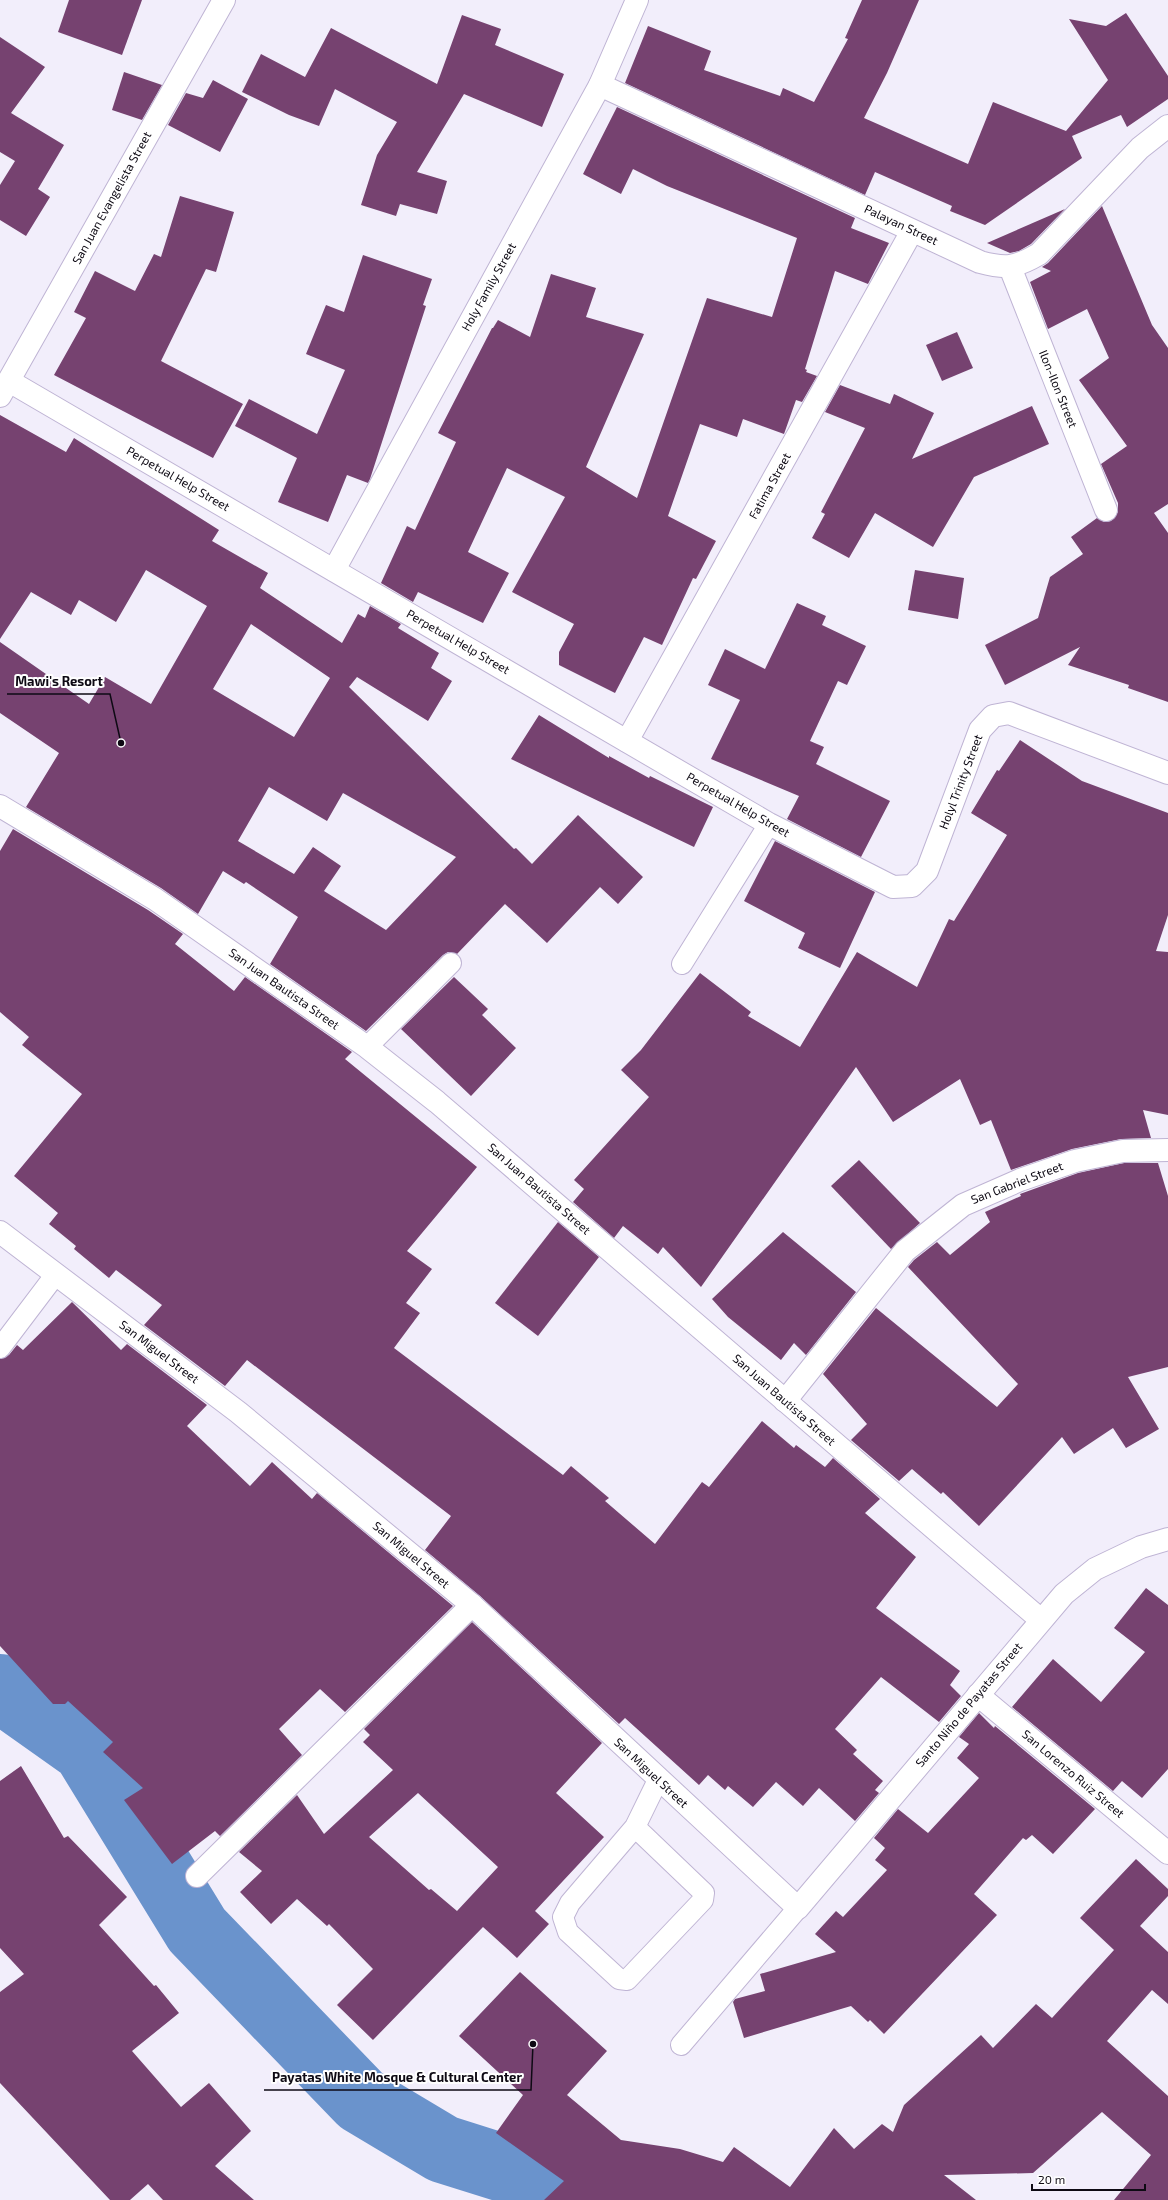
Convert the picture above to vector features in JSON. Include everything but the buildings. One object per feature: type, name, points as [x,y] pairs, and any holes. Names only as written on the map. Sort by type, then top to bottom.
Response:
[{"type":"street","name":"San Juan Evangelista Street","points":[[4,388],[224,0]]},
{"type":"street","name":"Holy Family Street","points":[[334,570],[600,85],[637,0]]},
{"type":"street","name":"Palayan Street","points":[[600,85],[980,262],[1010,267],[1023,264],[1039,254],[1140,148],[1168,126]]},
{"type":"street","name":"Fatima Street","points":[[627,741],[912,231]]},
{"type":"street","name":"Ilon-Ilon Street","points":[[1010,267],[1106,510]]},
{"type":"street","name":"Perpetual Help Street","points":[[4,388],[334,570],[768,824],[893,888],[912,886]]},
{"type":"street","name":"Holyl Trinity Street","points":[[912,886],[927,871],[980,730],[993,716],[1009,713],[1168,773]]},
{"type":"street","name":"San Juan Bautista Street","points":[[0,806],[155,899],[367,1047],[438,1102],[1041,1620]]},
{"type":"street","name":"San Gabriel Street","points":[[785,1401],[905,1251],[963,1205],[1020,1180],[1075,1161],[1123,1151],[1168,1150]]},
{"type":"street","name":"San Miguel Street","points":[[0,1232],[238,1412],[472,1605],[658,1780],[798,1908]]},
{"type":"street","name":"Santo Niño de Payatas Street","points":[[798,1908],[1064,1594],[1095,1569],[1140,1547],[1168,1539]]},
{"type":"street","points":[[197,1876],[472,1605]]},
{"type":"street","name":"San Lorenzo Ruiz Street","points":[[978,1695],[1168,1853]]},
{"type":"lane","points":[[682,964],[768,824]]},
{"type":"lane","points":[[367,1047],[451,962]]},
{"type":"lane","points":[[0,1348],[56,1274]]},
{"type":"lane","points":[[635,1827],[704,1893],[703,1900],[627,1980],[619,1979],[568,1932],[563,1917],[570,1903],[635,1827],[658,1780]]},
{"type":"lane","points":[[681,2045],[798,1908]]},
{"type":"waterway","points":[[0,1688],[86,1749],[197,1930],[361,2100],[443,2149],[548,2182],[568,2200]]},
{"type":"place","name":"Mawi's Resort","points":[[121,743]]},
{"type":"place","name":"Payatas White Mosque & Cultural Center","points":[[533,2044]]}]
